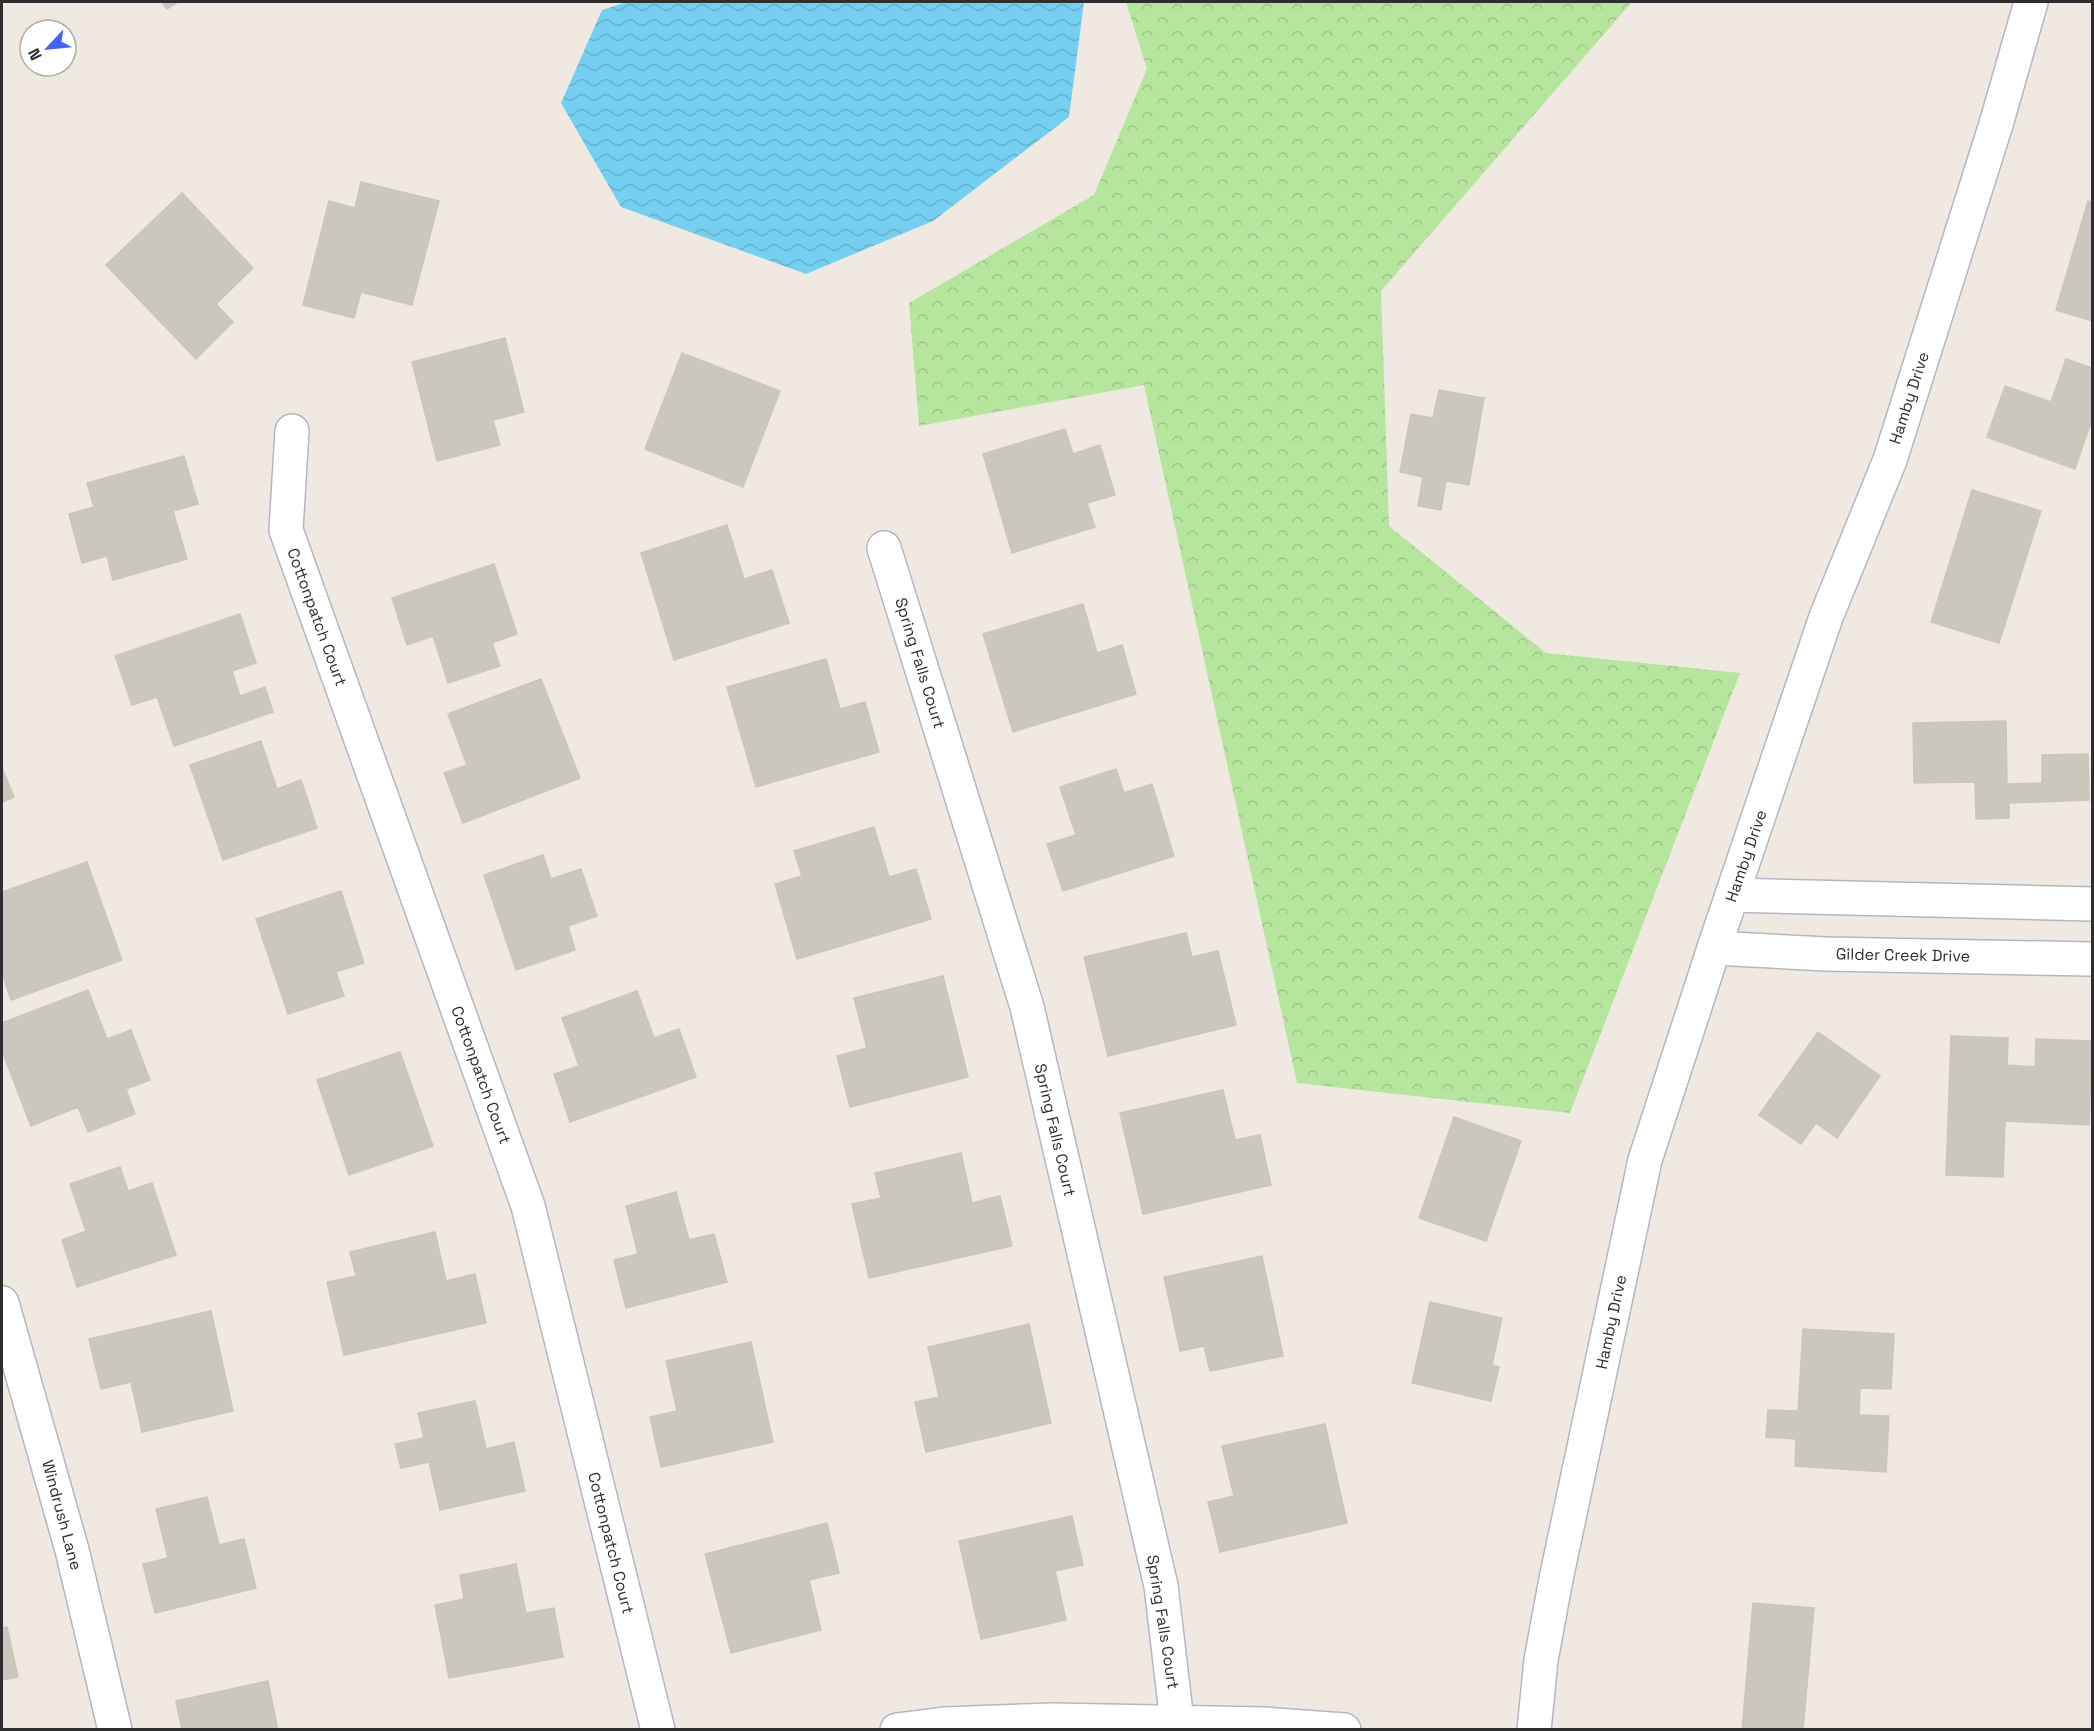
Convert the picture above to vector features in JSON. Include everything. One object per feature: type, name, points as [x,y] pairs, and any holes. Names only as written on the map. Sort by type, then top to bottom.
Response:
[{"type":"street","name":"Hamby Drive","points":[[1534,1730],[1541,1660],[1556,1578],[1645,1160],[1826,617],[1890,460],[1997,121],[2031,2]]},
{"type":"street","name":"Cottonpatch Court","points":[[292,430],[286,530],[528,1206],[658,1730]]},
{"type":"street","name":"Spring Falls Court","points":[[884,548],[1027,1007],[1161,1586],[1178,1726]]},
{"type":"street","points":[[1732,895],[2092,904]]},
{"type":"street","name":"Gilder Creek Drive","points":[[1714,948],[1826,954],[2092,959]]},
{"type":"street","name":"Windrush Lane","points":[[2,1303],[72,1550],[115,1730]]},
{"type":"street","points":[[897,1730],[944,1724],[1052,1720],[1178,1726],[1264,1724],[1344,1730]]},
{"type":"green space","points":[[1126,2],[1632,2],[1381,291],[1389,526],[1546,653],[1740,673],[1570,1113],[1297,1083],[1144,385],[919,426],[909,303],[1094,195],[1147,69]]},
{"type":"water","points":[[627,2],[1084,2],[1069,117],[933,221],[806,274],[621,207],[561,103],[602,10]]},
{"type":"building","points":[[162,2],[178,2],[167,9]]},
{"type":"building","points":[[361,182],[439,201],[412,305],[361,292],[354,318],[303,305],[329,201],[355,208]]},
{"type":"building","points":[[182,193],[253,268],[216,304],[233,322],[196,359],[106,265]]},
{"type":"building","points":[[2088,201],[2092,202],[2092,321],[2056,310]]},
{"type":"building","points":[[505,338],[524,412],[493,420],[500,445],[437,461],[412,362]]},
{"type":"building","points":[[682,353],[780,391],[743,487],[645,449]]},
{"type":"building","points":[[2066,359],[2092,368],[2092,419],[2075,469],[1987,437],[2005,386],[2051,402]]},
{"type":"building","points":[[1439,390],[1484,398],[1469,485],[1446,481],[1441,510],[1418,506],[1423,477],[1400,472],[1411,414],[1433,418]]},
{"type":"building","points":[[1065,429],[1073,454],[1100,445],[1115,495],[1087,503],[1095,527],[1012,553],[983,454]]},
{"type":"building","points":[[184,456],[198,504],[173,511],[187,559],[113,580],[107,556],[82,563],[69,514],[94,507],[87,483]]},
{"type":"building","points":[[1972,490],[2041,511],[1999,643],[1931,622]]},
{"type":"building","points":[[727,525],[744,579],[772,570],[789,623],[674,660],[641,553]]},
{"type":"building","points":[[494,564],[517,634],[492,643],[500,666],[448,683],[433,636],[407,645],[392,598]]},
{"type":"building","points":[[1083,604],[1097,653],[1122,645],[1136,694],[1013,732],[983,634]]},
{"type":"building","points":[[240,614],[256,663],[232,671],[240,696],[265,687],[273,712],[174,746],[157,697],[132,705],[115,656]]},
{"type":"building","points":[[826,659],[840,709],[865,702],[879,752],[756,787],[727,687]]},
{"type":"building","points":[[541,679],[580,778],[463,823],[444,773],[467,765],[448,714]]},
{"type":"building","points":[[2006,721],[2007,784],[2042,783],[2042,755],[2088,754],[2089,800],[2009,803],[2009,818],[1976,819],[1975,782],[1914,783],[1913,723]]},
{"type":"building","points":[[261,741],[277,789],[301,780],[317,828],[223,860],[190,765]]},
{"type":"building","points":[[2,768],[14,797],[2,802]]},
{"type":"building","points":[[1116,769],[1124,793],[1152,784],[1174,856],[1063,891],[1047,844],[1076,835],[1060,787]]},
{"type":"building","points":[[874,827],[889,877],[916,869],[931,919],[797,959],[775,884],[802,876],[794,851]]},
{"type":"building","points":[[543,855],[551,879],[581,869],[597,916],[568,926],[575,950],[516,970],[484,875]]},
{"type":"building","points":[[87,862],[122,960],[11,1000],[2,973],[2,892]]},
{"type":"building","points":[[341,891],[364,963],[336,972],[344,996],[288,1014],[256,919]]},
{"type":"building","points":[[1186,933],[1192,957],[1218,951],[1236,1025],[1108,1056],[1084,957]]},
{"type":"building","points":[[943,976],[968,1077],[850,1107],[837,1056],[867,1048],[854,998]]},
{"type":"building","points":[[88,990],[107,1039],[131,1030],[150,1080],[126,1089],[135,1114],[88,1132],[78,1107],[31,1126],[2,1051],[2,1023]]},
{"type":"building","points":[[637,991],[654,1038],[679,1029],[696,1077],[570,1122],[554,1074],[579,1066],[562,1018]]},
{"type":"building","points":[[1818,1032],[1880,1076],[1837,1138],[1816,1123],[1801,1144],[1759,1115]]},
{"type":"building","points":[[1951,1036],[2008,1038],[2007,1065],[2035,1067],[2036,1039],[2092,1041],[2089,1125],[2005,1121],[2003,1177],[1946,1175]]},
{"type":"building","points":[[400,1052],[433,1146],[349,1175],[317,1080]]},
{"type":"building","points":[[1223,1090],[1235,1140],[1260,1135],[1271,1185],[1143,1214],[1120,1113]]},
{"type":"building","points":[[1454,1117],[1521,1141],[1486,1241],[1419,1218]]},
{"type":"building","points":[[961,1153],[972,1203],[1000,1196],[1012,1246],[869,1278],[852,1204],[881,1198],[875,1173]]},
{"type":"building","points":[[120,1167],[128,1191],[152,1183],[176,1255],[77,1287],[62,1240],[86,1231],[70,1184]]},
{"type":"building","points":[[676,1192],[689,1240],[714,1234],[727,1282],[626,1308],[614,1260],[638,1254],[626,1206]]},
{"type":"building","points":[[435,1232],[446,1281],[475,1274],[486,1323],[344,1355],[327,1282],[356,1276],[350,1252]]},
{"type":"building","points":[[1262,1256],[1283,1356],[1210,1371],[1204,1346],[1180,1351],[1164,1277]]},
{"type":"building","points":[[1430,1302],[1502,1318],[1492,1365],[1499,1367],[1491,1401],[1412,1383]]},
{"type":"building","points":[[211,1311],[233,1411],[142,1432],[131,1382],[101,1389],[89,1339]]},
{"type":"building","points":[[1029,1324],[1051,1423],[926,1452],[915,1402],[939,1397],[928,1347]]},
{"type":"building","points":[[1803,1329],[1894,1334],[1891,1389],[1860,1388],[1859,1415],[1889,1416],[1886,1472],[1795,1466],[1796,1439],[1766,1437],[1768,1410],[1798,1411]]},
{"type":"building","points":[[751,1342],[773,1442],[661,1467],[650,1417],[677,1411],[666,1361]]},
{"type":"building","points":[[475,1401],[486,1449],[514,1442],[525,1491],[440,1510],[429,1462],[401,1468],[395,1444],[424,1438],[418,1413]]},
{"type":"building","points":[[1325,1424],[1347,1523],[1220,1552],[1208,1502],[1234,1496],[1222,1446]]},
{"type":"building","points":[[207,1497],[219,1545],[244,1539],[256,1588],[155,1613],[143,1564],[168,1558],[156,1509]]},
{"type":"building","points":[[1072,1516],[1083,1565],[1055,1571],[1066,1620],[981,1639],[959,1541]]},
{"type":"building","points":[[827,1523],[839,1573],[809,1580],[821,1630],[731,1653],[705,1554]]},
{"type":"building","points":[[516,1564],[526,1613],[554,1608],[563,1657],[449,1678],[435,1605],[464,1599],[460,1575]]},
{"type":"building","points":[[1753,1603],[1814,1608],[1803,1730],[1742,1730]]},
{"type":"building","points":[[7,1627],[18,1677],[2,1680],[2,1628]]},
{"type":"building","points":[[268,1681],[278,1730],[182,1730],[176,1701]]}]
